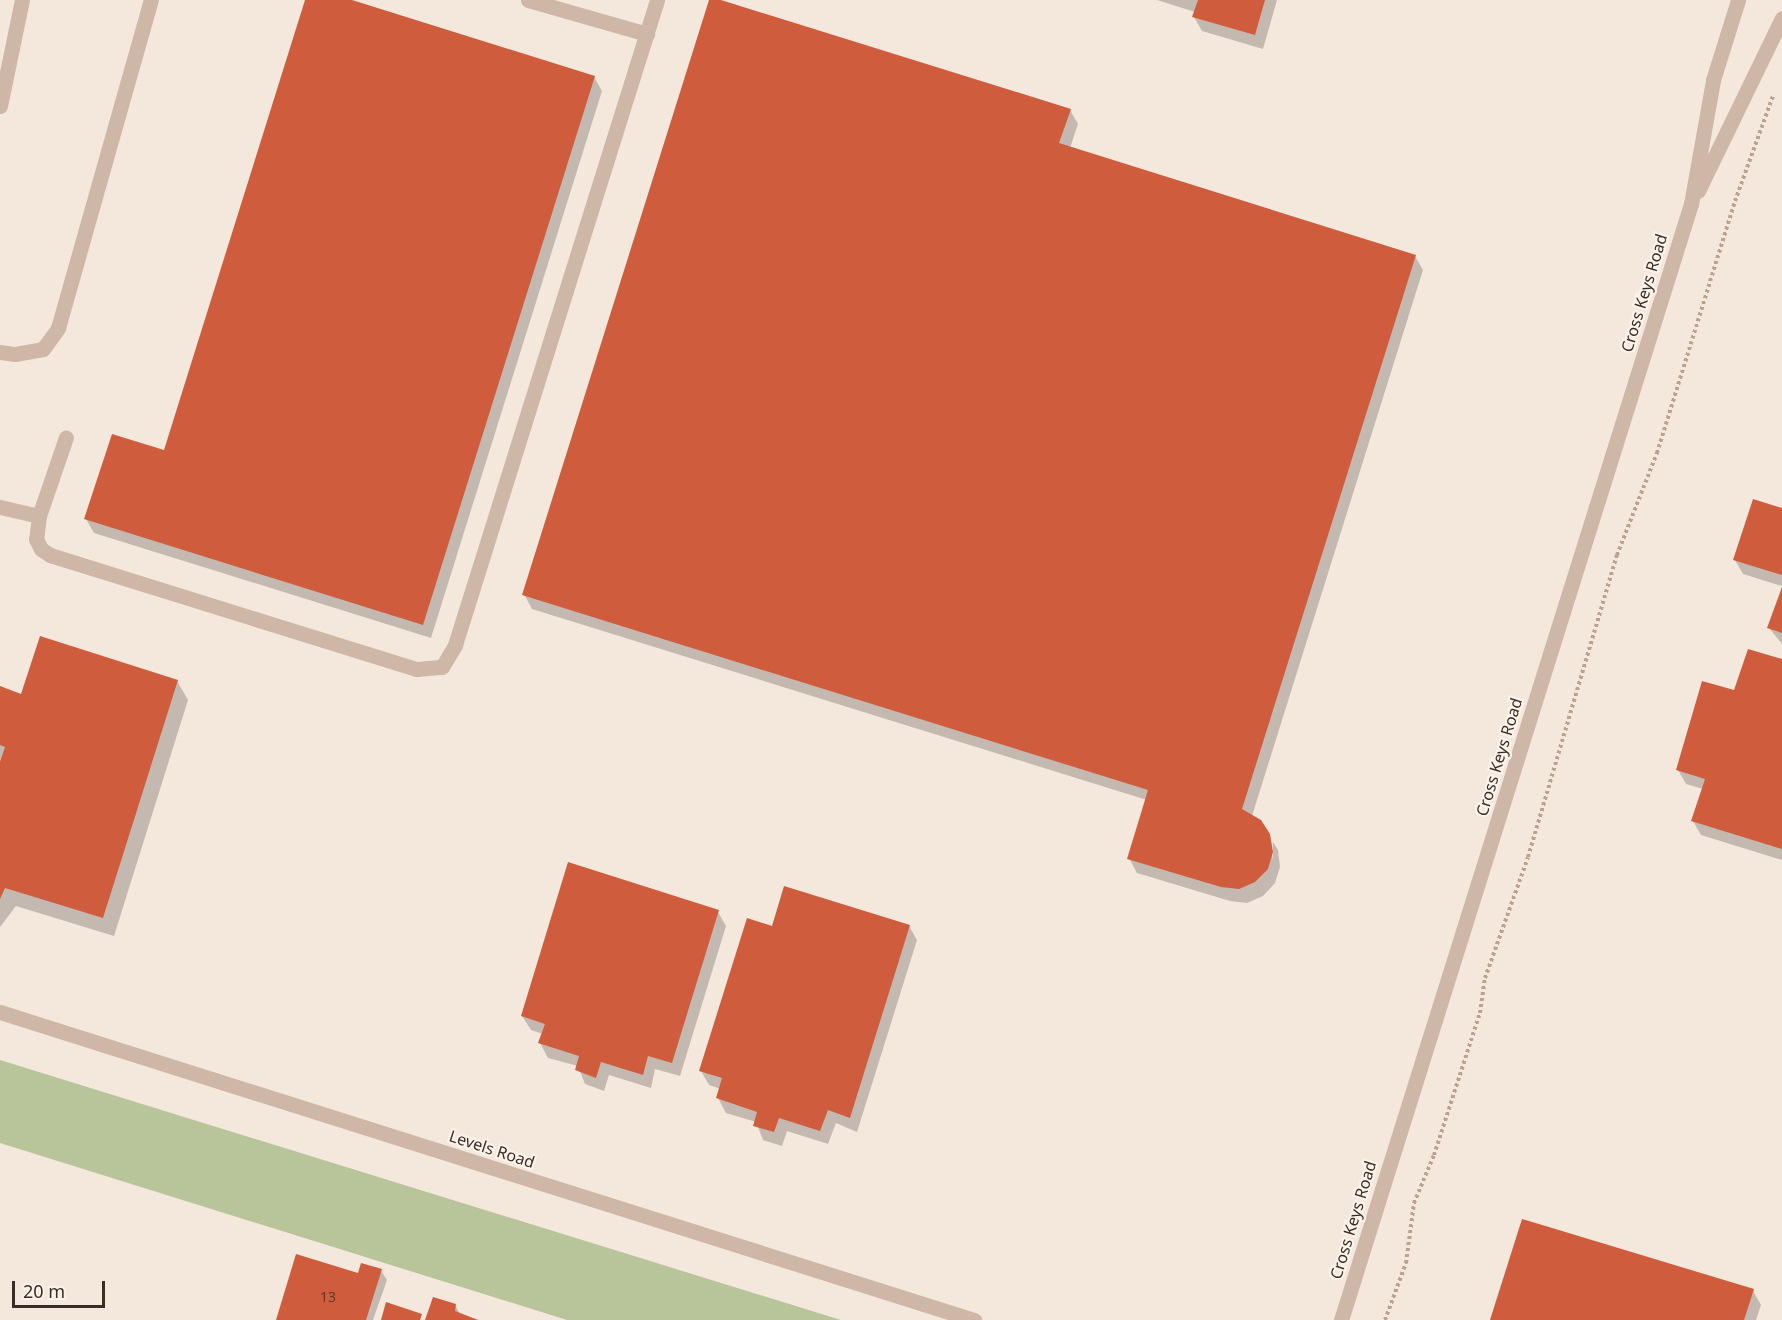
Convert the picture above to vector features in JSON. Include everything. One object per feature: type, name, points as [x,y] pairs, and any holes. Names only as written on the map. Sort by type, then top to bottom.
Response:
[{"type":"street","points":[[0,105],[22,0]]},
{"type":"street","points":[[0,352],[15,354],[43,349],[58,328],[151,0]]},
{"type":"street","points":[[528,0],[647,34]]},
{"type":"street","points":[[66,437],[39,516],[36,539],[40,549],[50,555],[417,669],[442,667],[455,645],[657,0]]},
{"type":"street","name":"Cross Keys Road","points":[[1341,1320],[1691,204],[1713,80],[1738,0]]},
{"type":"street","name":"Cross Keys Road","points":[[1691,204],[1782,18]]},
{"type":"street","points":[[0,507],[39,516]]},
{"type":"street","name":"Levels Road","points":[[0,1012],[974,1320]]},
{"type":"path","points":[[1385,1320],[1406,1263],[1414,1203],[1434,1155],[1480,1013],[1485,978],[1531,847],[1617,555],[1656,453],[1735,201],[1775,90]]},
{"type":"green space","points":[[0,1060],[841,1320],[567,1320],[0,1143]]},
{"type":"building","points":[[305,0],[352,0],[595,76],[423,625],[84,519],[112,434],[164,450]]},
{"type":"building","points":[[709,0],[721,0],[1071,109],[1059,143],[1416,255],[1242,809],[1261,820],[1270,834],[1273,852],[1268,869],[1255,882],[1239,889],[1221,887],[1127,859],[1148,790],[522,595]]},
{"type":"building","points":[[1198,0],[1265,0],[1255,35],[1192,17]]},
{"type":"building","points":[[1753,499],[1782,508],[1782,575],[1733,560]]},
{"type":"building","points":[[1782,587],[1782,633],[1767,628]]},
{"type":"building","points":[[40,636],[178,680],[103,918],[5,888],[0,899],[0,762],[5,747],[0,745],[0,686],[21,694]]},
{"type":"building","points":[[1748,649],[1782,659],[1782,849],[1691,821],[1705,779],[1676,770],[1702,681],[1734,690]]},
{"type":"building","points":[[568,862],[719,910],[672,1063],[648,1056],[643,1075],[601,1062],[596,1078],[575,1070],[579,1056],[538,1043],[545,1024],[521,1016]]},
{"type":"building","points":[[784,886],[910,925],[850,1118],[828,1110],[820,1131],[779,1118],[774,1132],[753,1126],[757,1112],[716,1098],[722,1078],[699,1071],[747,918],[772,926]]},
{"type":"building","points":[[1522,1219],[1754,1289],[1744,1320],[1490,1320]]},
{"type":"building","points":[[296,1254],[358,1273],[361,1263],[382,1269],[366,1320],[276,1320]]},
{"type":"building","points":[[433,1297],[456,1304],[455,1311],[478,1320],[425,1320]]},
{"type":"building","points":[[386,1302],[422,1314],[420,1320],[381,1320]]}]
